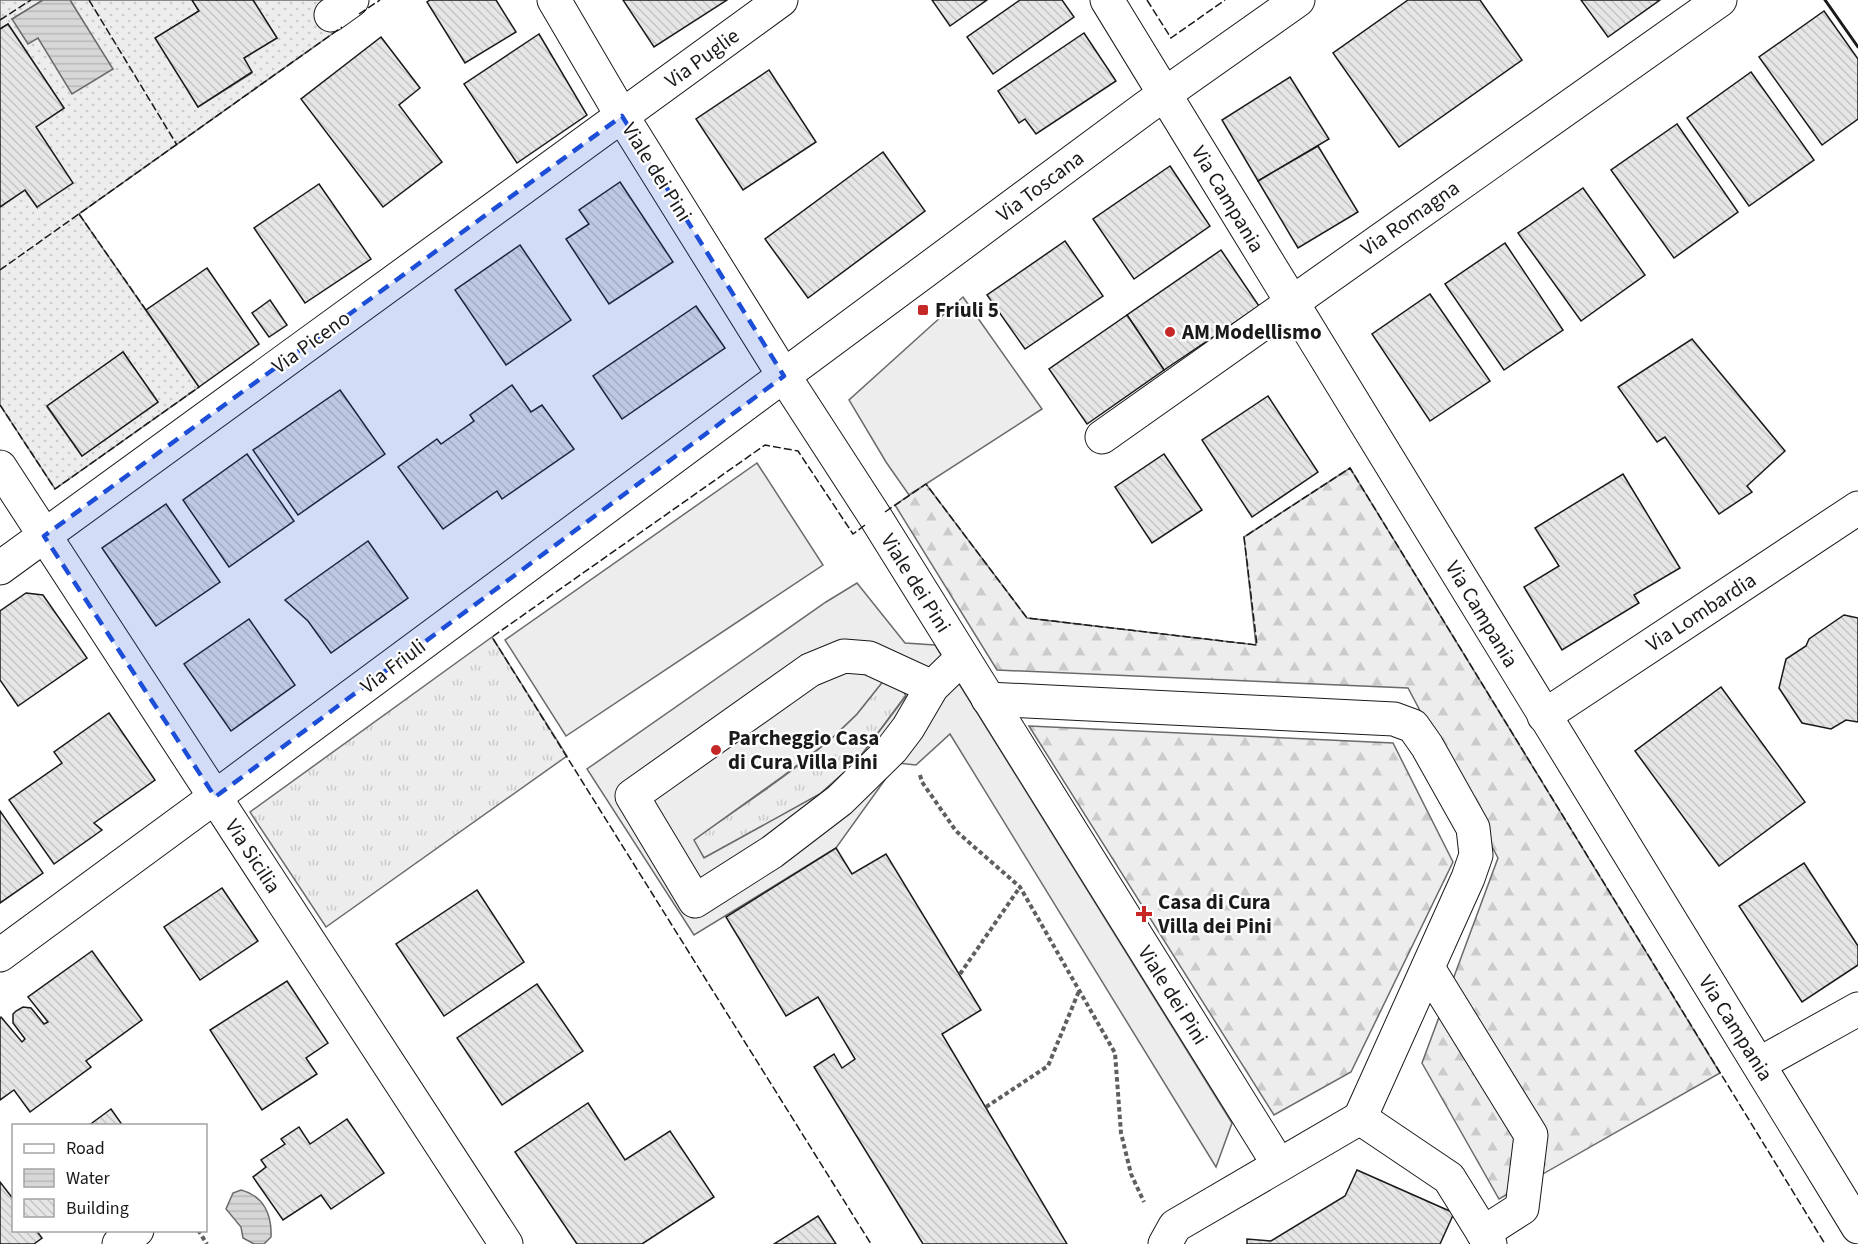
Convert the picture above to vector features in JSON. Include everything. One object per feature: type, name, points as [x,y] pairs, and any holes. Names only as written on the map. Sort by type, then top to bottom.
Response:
[{"type":"street","name":"Viale dei Pini","points":[[554,0],[622,116],[784,376],[872,511],[1279,1165]]},
{"type":"street","name":"Via Puglie","points":[[622,116],[781,0]]},
{"type":"street","name":"Via Campania","points":[[1107,0],[1858,1227]]},
{"type":"street","name":"Via Toscana","points":[[784,376],[1164,94],[1298,0]]},
{"type":"street","name":"Via Romagna","points":[[1102,437],[1720,0]]},
{"type":"street","name":"Via Piceno","points":[[0,568],[622,116]]},
{"type":"street","name":"Via Friuli","points":[[0,954],[784,376]]},
{"type":"street","name":"Via Sicilia","points":[[0,467],[507,1244]]},
{"type":"street","name":"Via Lombardia","points":[[1544,716],[1858,508]]},
{"type":"street","points":[[933,687],[869,658],[844,656],[810,670],[632,796],[695,901],[772,852],[840,800],[892,749],[933,687],[962,658]]},
{"type":"street","points":[[988,699],[1394,719],[1413,726],[1427,746],[1473,828],[1476,855],[1468,878],[1360,1118],[1279,1165],[1170,1235]]},
{"type":"street","points":[[1360,1118],[1449,1178],[1487,1238],[1522,1208],[1531,1135],[1428,968]]},
{"type":"street","points":[[1759,1064],[1858,1009]]},
{"type":"street","points":[[118,1244],[134,1232]]},
{"type":"path","points":[[908,728],[922,782],[956,831],[1020,887],[1115,1053],[1121,1133],[1131,1174],[1141,1199],[1170,1235]]},
{"type":"path","points":[[960,974],[1020,887]]},
{"type":"path","points":[[986,1107],[1048,1066],[1079,990]]},
{"type":"highlighted area","points":[[622,116],[784,376],[215,797],[44,536]]},
{"type":"green space","points":[[0,0],[43,0],[12,19],[38,38],[112,69],[70,0],[192,0],[199,11],[156,38],[198,107],[252,73],[244,58],[277,38],[253,0],[326,0],[339,29],[79,214],[199,387],[55,489],[0,405],[0,207],[25,190],[37,207],[36,127],[64,108],[8,24],[0,29]],"holes":[[[123,352],[158,402],[82,456],[47,407]]]},
{"type":"green space","points":[[1350,468],[1720,1073],[1499,1199],[1422,1063],[1498,858],[1408,688],[997,670],[895,505],[926,484],[1027,618],[1256,645],[1244,537]]},
{"type":"green space","points":[[492,637],[567,756],[326,927],[250,812]]},
{"type":"green space","points":[[884,680],[900,685],[906,695],[857,761],[820,794],[704,858],[693,840],[818,750],[855,716]]},
{"type":"green space","points":[[1029,726],[1393,743],[1453,862],[1351,1072],[1274,1115]]},
{"type":"shaded area","points":[[963,297],[1042,409],[909,495],[886,462],[849,400]]},
{"type":"shaded area","points":[[757,463],[823,565],[566,736],[505,640]]},
{"type":"shaded area","name":"Parcheggio Casa di Cura Villa Pini","points":[[857,583],[905,643],[935,645],[1232,1123],[1216,1167],[950,734],[916,765],[897,763],[836,848],[694,935],[587,769],[826,602]],"holes":[[[884,680],[900,685],[906,696],[857,761],[820,794],[704,858],[694,840],[831,739],[857,714]]]},
{"type":"water","points":[[43,0],[70,0],[113,69],[72,94],[38,38],[28,44],[12,19]]},
{"type":"water","points":[[241,1190],[256,1197],[268,1214],[271,1237],[264,1244],[254,1244],[243,1238],[241,1227],[226,1209],[233,1193]]},
{"type":"building","points":[[192,0],[253,0],[277,38],[244,58],[252,72],[198,107],[155,38],[199,11]]},
{"type":"building","points":[[430,0],[496,0],[516,32],[465,63],[427,2]]},
{"type":"building","points":[[623,0],[727,0],[654,47]]},
{"type":"building","points":[[932,0],[987,0],[950,26]]},
{"type":"building","points":[[1020,0],[1062,0],[1074,17],[993,74],[967,37]]},
{"type":"building","points":[[1408,0],[1480,0],[1522,60],[1399,147],[1333,53]]},
{"type":"building","points":[[1581,0],[1660,0],[1608,37]]},
{"type":"building","points":[[1824,11],[1858,59],[1858,119],[1822,145],[1759,57]]},
{"type":"building","points":[[8,24],[64,108],[36,127],[73,183],[37,207],[25,190],[0,207],[0,29]]},
{"type":"building","points":[[1084,33],[1116,81],[1036,134],[1025,119],[1019,123],[998,91]]},
{"type":"building","points":[[539,34],[587,115],[517,163],[464,84]]},
{"type":"building","points":[[381,37],[420,88],[399,105],[442,162],[383,207],[301,99]]},
{"type":"building","points":[[769,70],[816,142],[743,190],[696,119]]},
{"type":"building","points":[[1751,72],[1814,160],[1749,206],[1687,118]]},
{"type":"building","points":[[1290,77],[1329,139],[1258,181],[1222,120]]},
{"type":"building","points":[[1677,124],[1738,212],[1674,258],[1611,170]]},
{"type":"building","points":[[1318,146],[1358,212],[1298,248],[1258,181]]},
{"type":"building","points":[[883,152],[925,211],[808,298],[765,239]]},
{"type":"building","points":[[1170,166],[1210,226],[1134,279],[1093,219]]},
{"type":"building","points":[[620,182],[673,262],[609,304],[566,239],[589,224],[579,210]]},
{"type":"building","points":[[319,184],[371,259],[305,303],[254,228]]},
{"type":"building","points":[[1583,188],[1645,275],[1581,321],[1518,233]]},
{"type":"building","points":[[1065,241],[1103,296],[1025,349],[987,295]]},
{"type":"building","points":[[1505,243],[1563,330],[1504,370],[1445,284]]},
{"type":"building","points":[[520,245],[571,320],[506,365],[455,290]]},
{"type":"building","points":[[1221,250],[1259,306],[1164,370],[1127,315]]},
{"type":"building","points":[[207,268],[259,344],[199,387],[146,310]]},
{"type":"building","points":[[1430,294],[1490,381],[1430,421],[1372,334]]},
{"type":"building","points":[[270,300],[287,325],[269,337],[252,313]]},
{"type":"building","points":[[696,306],[725,348],[622,419],[593,376]]},
{"type":"building","points":[[1127,315],[1164,370],[1087,424],[1049,369]]},
{"type":"building","points":[[1692,339],[1785,451],[1747,486],[1752,492],[1719,514],[1665,437],[1657,442],[1618,387]]},
{"type":"building","points":[[123,352],[158,402],[82,456],[47,406]]},
{"type":"building","points":[[512,385],[531,412],[542,405],[574,449],[502,499],[497,491],[443,529],[398,467],[437,439],[441,444],[474,421],[470,415]]},
{"type":"building","points":[[340,390],[385,454],[298,515],[253,450]]},
{"type":"building","points":[[1268,396],[1318,472],[1252,517],[1202,440]]},
{"type":"building","points":[[247,454],[294,521],[229,567],[183,500]]},
{"type":"building","points":[[1164,454],[1202,510],[1152,543],[1115,487]]},
{"type":"building","points":[[1623,474],[1680,568],[1634,595],[1639,603],[1562,650],[1524,587],[1559,566],[1535,528]]},
{"type":"building","points":[[166,504],[220,582],[156,626],[102,548]]},
{"type":"building","points":[[368,541],[408,598],[331,653],[308,621],[285,600]]},
{"type":"building","points":[[26,593],[43,595],[87,658],[18,706],[0,680],[0,611]]},
{"type":"building","points":[[1844,615],[1858,618],[1858,722],[1846,720],[1831,729],[1802,723],[1779,688],[1786,659],[1806,646],[1809,639]]},
{"type":"building","points":[[249,619],[295,685],[231,731],[184,664]]},
{"type":"building","points":[[1721,687],[1805,802],[1719,866],[1635,751]]},
{"type":"building","points":[[109,713],[155,780],[94,823],[102,830],[54,864],[9,800],[62,763],[54,752]]},
{"type":"building","points":[[0,811],[43,873],[0,903]]},
{"type":"building","points":[[836,848],[852,874],[886,854],[981,1010],[942,1034],[1067,1244],[923,1244],[814,1067],[834,1054],[842,1068],[855,1059],[818,997],[786,1016],[726,917]]},
{"type":"building","points":[[1804,863],[1858,946],[1858,965],[1802,1002],[1739,906]]},
{"type":"building","points":[[222,888],[258,941],[200,980],[164,927]]},
{"type":"building","points":[[477,890],[524,962],[444,1016],[396,944]]},
{"type":"building","points":[[92,951],[142,1020],[86,1061],[91,1067],[30,1112],[14,1090],[0,1100],[0,1018],[22,1042],[25,1039],[13,1023],[13,1014],[23,1007],[31,1008],[44,1024],[48,1022],[28,997]]},
{"type":"building","points":[[287,981],[328,1043],[306,1058],[317,1074],[262,1110],[210,1030]]},
{"type":"building","points":[[537,984],[583,1051],[502,1105],[457,1038]]},
{"type":"building","points":[[588,1103],[625,1160],[670,1131],[714,1197],[642,1244],[577,1244],[515,1152]]},
{"type":"building","points":[[111,1109],[122,1124],[91,1124]]},
{"type":"building","points":[[347,1119],[384,1173],[331,1209],[321,1195],[283,1220],[253,1177],[266,1167],[261,1160],[285,1144],[281,1139],[299,1127],[310,1144]]},
{"type":"building","points":[[1357,1170],[1454,1213],[1440,1244],[1247,1244],[1247,1239],[1271,1241],[1345,1196]]},
{"type":"building","points":[[0,1182],[12,1197],[12,1232],[38,1232],[42,1238],[34,1244],[0,1244]]},
{"type":"building","points":[[818,1216],[836,1244],[774,1244]]},
{"type":"fence","points":[[0,20],[31,0]]},
{"type":"fence","points":[[89,0],[177,145]]},
{"type":"fence","points":[[359,14],[380,0]]},
{"type":"fence","points":[[1147,0],[1171,38],[1225,0]]},
{"type":"fence","points":[[0,270],[342,27]]},
{"type":"fence","points":[[79,214],[146,310]]},
{"type":"fence","points":[[0,405],[55,489],[199,387]]},
{"type":"fence","points":[[865,525],[853,534],[798,451],[765,445],[492,637],[871,1244]]},
{"type":"fence","points":[[885,512],[926,484],[1027,618],[1257,645],[1244,537],[1350,468],[1825,1244]]},
{"type":"wall","points":[[1825,0],[1858,47]]},
{"type":"place","name":"Friuli 5","points":[[923,310]]},
{"type":"place","name":"AM Modellismo","points":[[1170,332]]},
{"type":"place","name":"Parcheggio Casa di Cura Villa Pini","points":[[716,750]]},
{"type":"place","name":"Casa di Cura Villa dei Pini","points":[[1144,914]]}]
